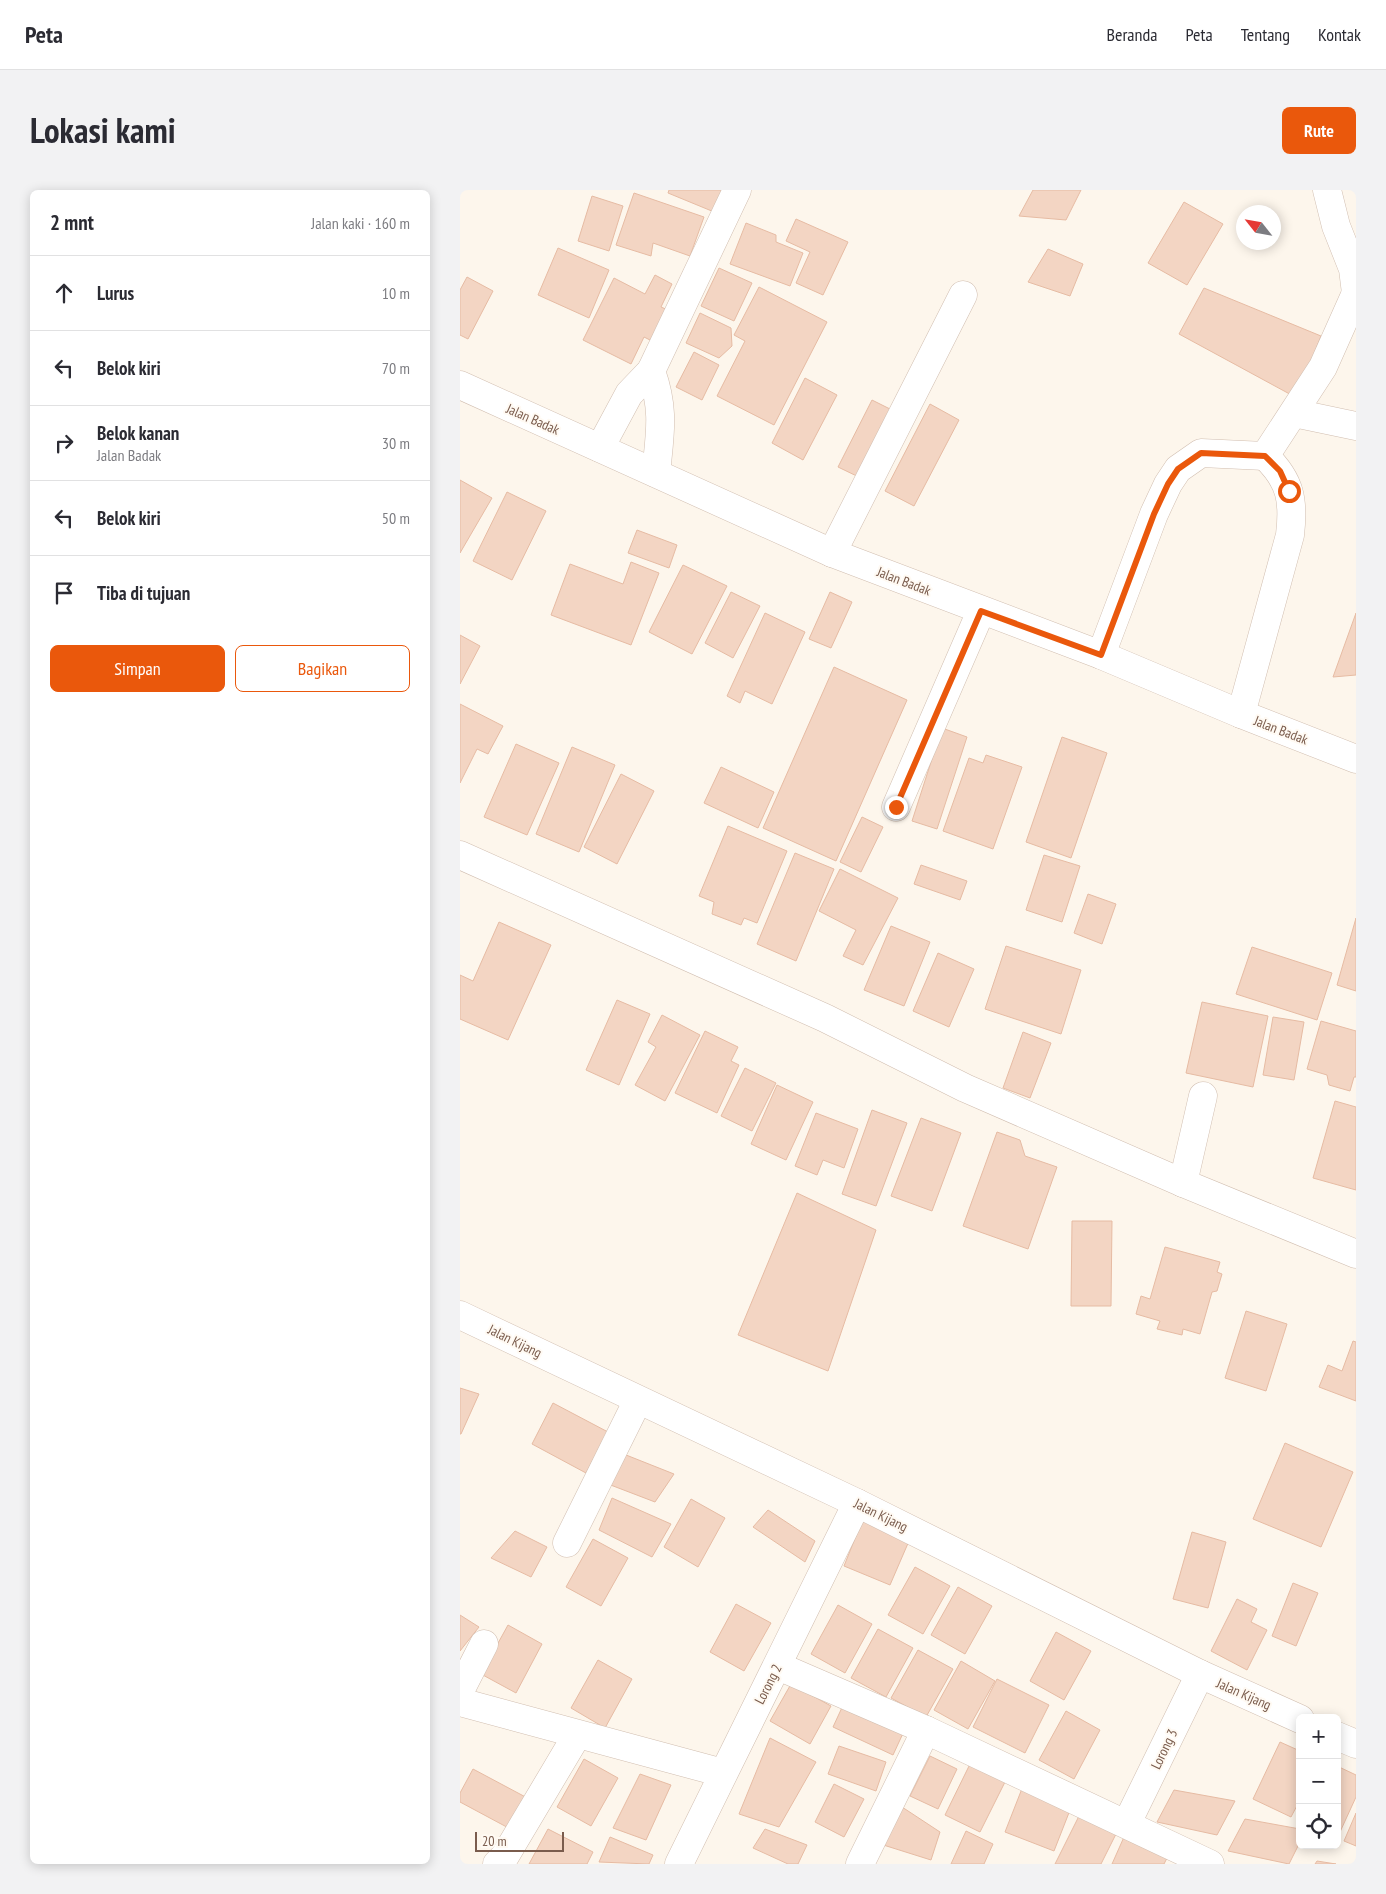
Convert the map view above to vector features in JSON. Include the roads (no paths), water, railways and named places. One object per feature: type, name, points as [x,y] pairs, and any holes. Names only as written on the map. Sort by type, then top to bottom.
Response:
[{"type":"street","points":[[600,448],[629,394],[652,371],[737,190]]},
{"type":"street","points":[[1265,456],[1323,367],[1356,293],[1353,269],[1336,226],[1327,190]]},
{"type":"street","points":[[832,553],[962,295]]},
{"type":"street","points":[[652,371],[660,395],[661,426],[656,473]]},
{"type":"street","name":"Jalan Badak","points":[[460,385],[832,553],[1101,655],[1240,714],[1356,760]]},
{"type":"street","points":[[1294,413],[1356,426]]},
{"type":"street","points":[[1101,655],[1154,514],[1168,484],[1178,469],[1201,453],[1265,456],[1280,471],[1289,491],[1293,511],[1290,536],[1240,714]]},
{"type":"street","points":[[896,807],[981,611]]},
{"type":"street","points":[[460,855],[817,1014],[965,1088],[1183,1183],[1356,1254]]},
{"type":"street","points":[[1183,1183],[1203,1096]]},
{"type":"street","name":"Jalan Kijang","points":[[460,1315],[857,1503],[1200,1674],[1296,1717]]},
{"type":"street","points":[[567,1543],[638,1400]]},
{"type":"street","name":"Lorong 2","points":[[679,1864],[857,1503]]},
{"type":"street","points":[[460,1691],[484,1644]]},
{"type":"street","points":[[778,1666],[926,1730],[1127,1823],[1195,1861]]},
{"type":"street","name":"Lorong 3","points":[[1127,1823],[1200,1674]]},
{"type":"street","points":[[460,1702],[723,1773]]},
{"type":"street","points":[[860,1864],[926,1730]]},
{"type":"street","points":[[497,1864],[505,1856],[577,1735]]},
{"type":"street","points":[[1341,1738],[1356,1744]]}]
